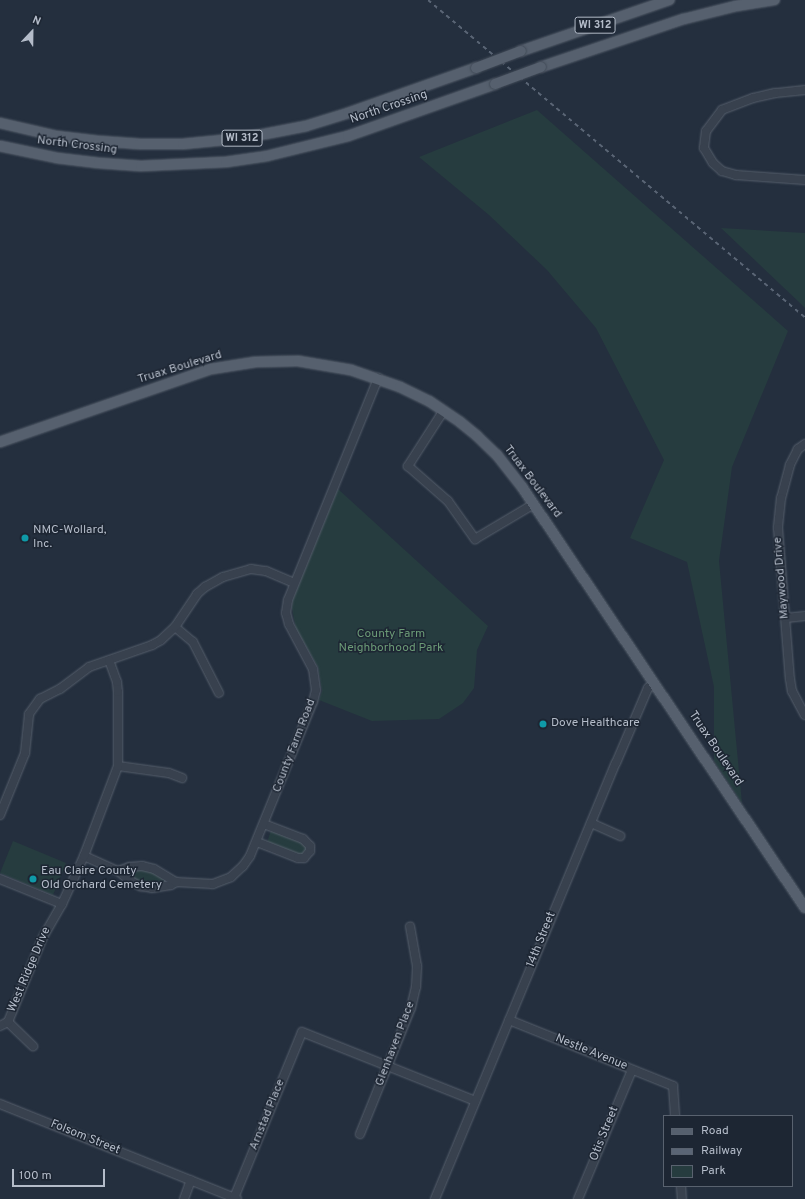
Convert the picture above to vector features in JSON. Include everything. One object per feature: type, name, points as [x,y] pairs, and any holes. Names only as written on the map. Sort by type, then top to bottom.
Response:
[{"type":"main road","name":"North Crossing","points":[[0,123],[56,136],[133,143],[183,144],[265,134],[306,126],[355,111],[521,51],[669,0]]},
{"type":"main road","name":"North Crossing","points":[[0,146],[57,158],[141,166],[226,162],[267,156],[348,136],[541,67],[684,19],[736,6],[775,0]]},
{"type":"main road","points":[[0,119],[15,127]]},
{"type":"main road","name":"Truax Boulevard","points":[[0,442],[199,373],[237,365],[275,361],[330,366],[378,378],[414,393],[444,410],[477,436],[497,455],[534,504],[805,908]]},
{"type":"street","points":[[805,90],[775,93],[753,98],[722,110],[706,131],[704,148],[713,163],[722,171],[736,175],[805,180]]},
{"type":"street","name":"County Farm Road","points":[[84,856],[118,871],[129,880],[140,886],[152,888],[176,882],[213,884],[231,877],[243,866],[257,842],[313,702],[316,690],[313,669],[293,633],[287,618],[286,608],[294,583],[378,378]]},
{"type":"street","points":[[444,410],[408,466],[448,501],[475,539],[534,504]]},
{"type":"street","name":"Maywood Drive","points":[[805,444],[798,450],[790,465],[782,490],[779,512],[778,544],[792,690],[805,714]]},
{"type":"street","points":[[0,815],[25,753],[26,723],[33,707],[40,699],[60,689],[89,668],[152,645],[176,627],[197,594],[205,587],[223,577],[251,569],[266,571],[294,583]]},
{"type":"street","points":[[786,618],[805,616]]},
{"type":"street","points":[[176,627],[193,642],[219,693]]},
{"type":"street","name":"West Ridge Drive","points":[[0,1026],[8,1022],[43,937],[62,904],[84,856],[118,766],[118,692],[117,682],[109,660]]},
{"type":"street","name":"14th Street","points":[[435,1199],[648,688],[654,684]]},
{"type":"street","points":[[118,766],[170,773],[182,778]]},
{"type":"street","points":[[591,823],[620,836]]},
{"type":"street","points":[[257,842],[298,858],[304,858],[310,851],[307,841],[264,824]]},
{"type":"street","name":"County Farm Road","points":[[118,871],[129,867],[142,866],[154,869],[176,882]]},
{"type":"street","points":[[0,879],[62,904]]},
{"type":"street","name":"Glenhaven Place","points":[[360,1134],[411,1008],[416,987],[417,966],[410,927]]},
{"type":"street","name":"Nestle Avenue","points":[[509,1020],[673,1086],[676,1115]]},
{"type":"street","points":[[8,1022],[32,1046]]},
{"type":"street","name":"Arnstad Place","points":[[236,1198],[302,1032],[388,1066]]},
{"type":"street","points":[[388,1066],[475,1101]]},
{"type":"street","name":"Otis Street","points":[[578,1199],[632,1070]]},
{"type":"street","name":"Folsom Street","points":[[0,1104],[236,1198]]},
{"type":"street","points":[[184,1199],[191,1180]]},
{"type":"street","points":[[681,1187],[682,1199]]},
{"type":"green space","points":[[537,110],[788,331],[732,467],[719,561],[742,803],[714,761],[714,687],[687,562],[630,538],[664,460],[596,328],[547,270],[489,215],[419,157]]},
{"type":"green space","points":[[721,228],[805,233],[805,308],[801,304]]},
{"type":"green space","name":"County Farm Neighborhood Park","points":[[338,489],[488,626],[477,650],[474,688],[463,703],[439,719],[372,721],[319,700],[322,691],[318,667],[296,629],[292,608],[293,599]]},
{"type":"green space","points":[[272,830],[305,844],[307,850],[305,853],[300,855],[267,843]]},
{"type":"green space","points":[[13,841],[66,863],[53,895],[0,873]]},
{"type":"green space","points":[[134,869],[148,870],[168,880],[168,883],[153,885],[141,884],[125,873],[125,871]]},
{"type":"railway","points":[[428,0],[805,318]]},
{"type":"place","name":"NMC-Wollard, Inc.","points":[[25,538]]},
{"type":"place","name":"Dove Healthcare","points":[[543,724]]},
{"type":"place","name":"Eau Claire County Old Orchard Cemetery","points":[[33,879]]}]
